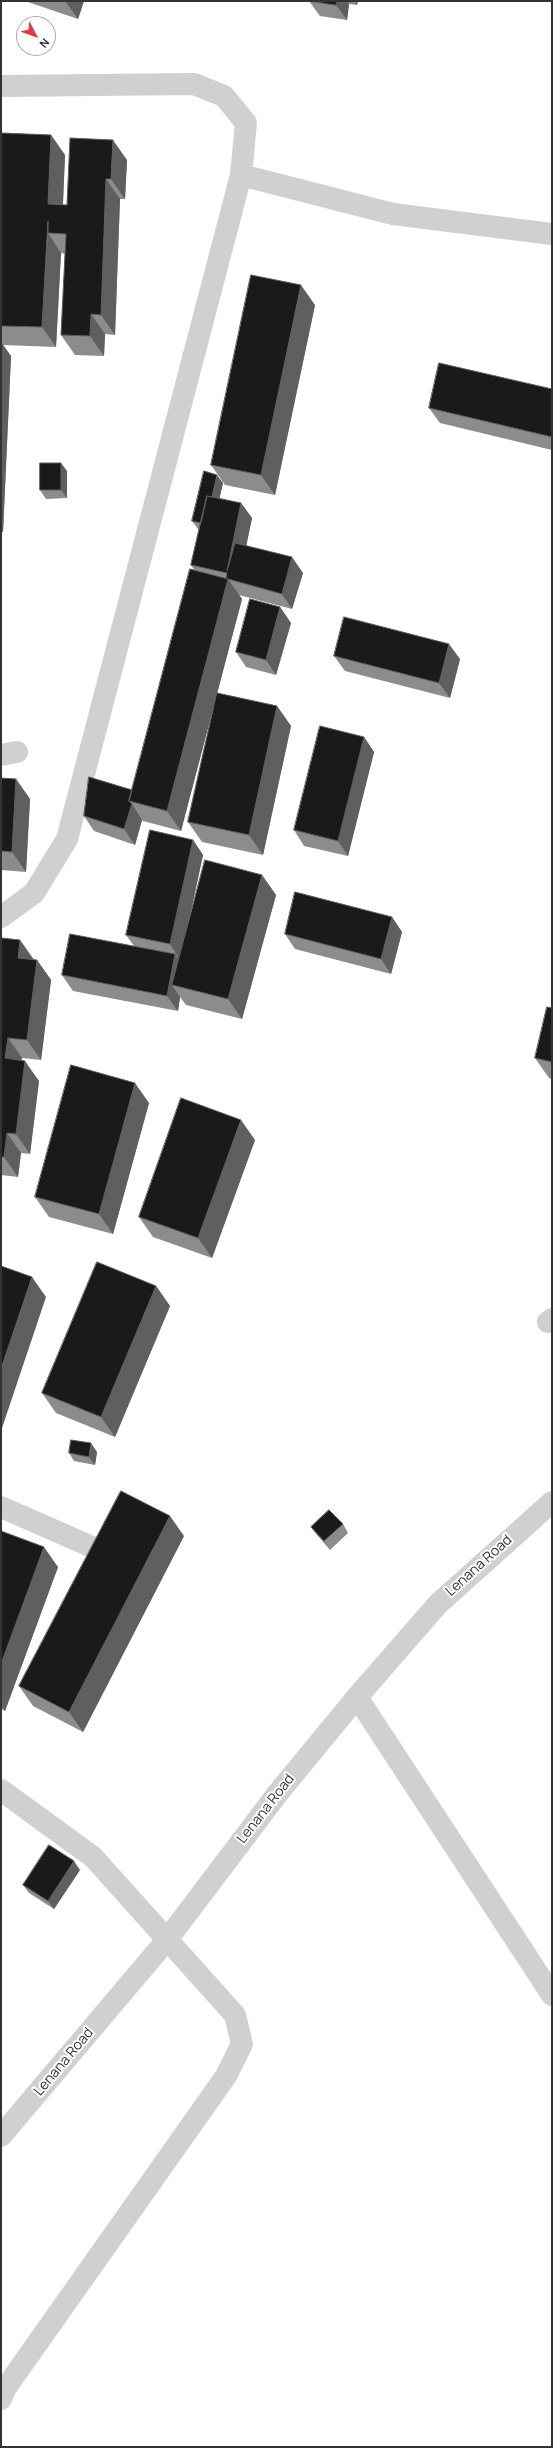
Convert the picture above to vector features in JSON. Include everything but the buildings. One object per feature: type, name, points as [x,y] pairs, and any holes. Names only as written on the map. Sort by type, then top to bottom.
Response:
[{"type":"street","points":[[1,86],[194,84],[224,96],[246,123],[241,175],[67,839],[34,893],[1,917]]},
{"type":"street","points":[[241,175],[393,214],[552,234]]},
{"type":"street","name":"Lenana Road","points":[[1,2136],[166,1941],[278,1793],[357,1697],[438,1604],[552,1502]]},
{"type":"street","points":[[1,1507],[108,1554]]},
{"type":"street","points":[[357,1697],[552,1995]]},
{"type":"street","points":[[1,1790],[93,1857],[166,1941],[235,2015],[242,2044],[226,2076],[10,2382],[1,2399]]}]
